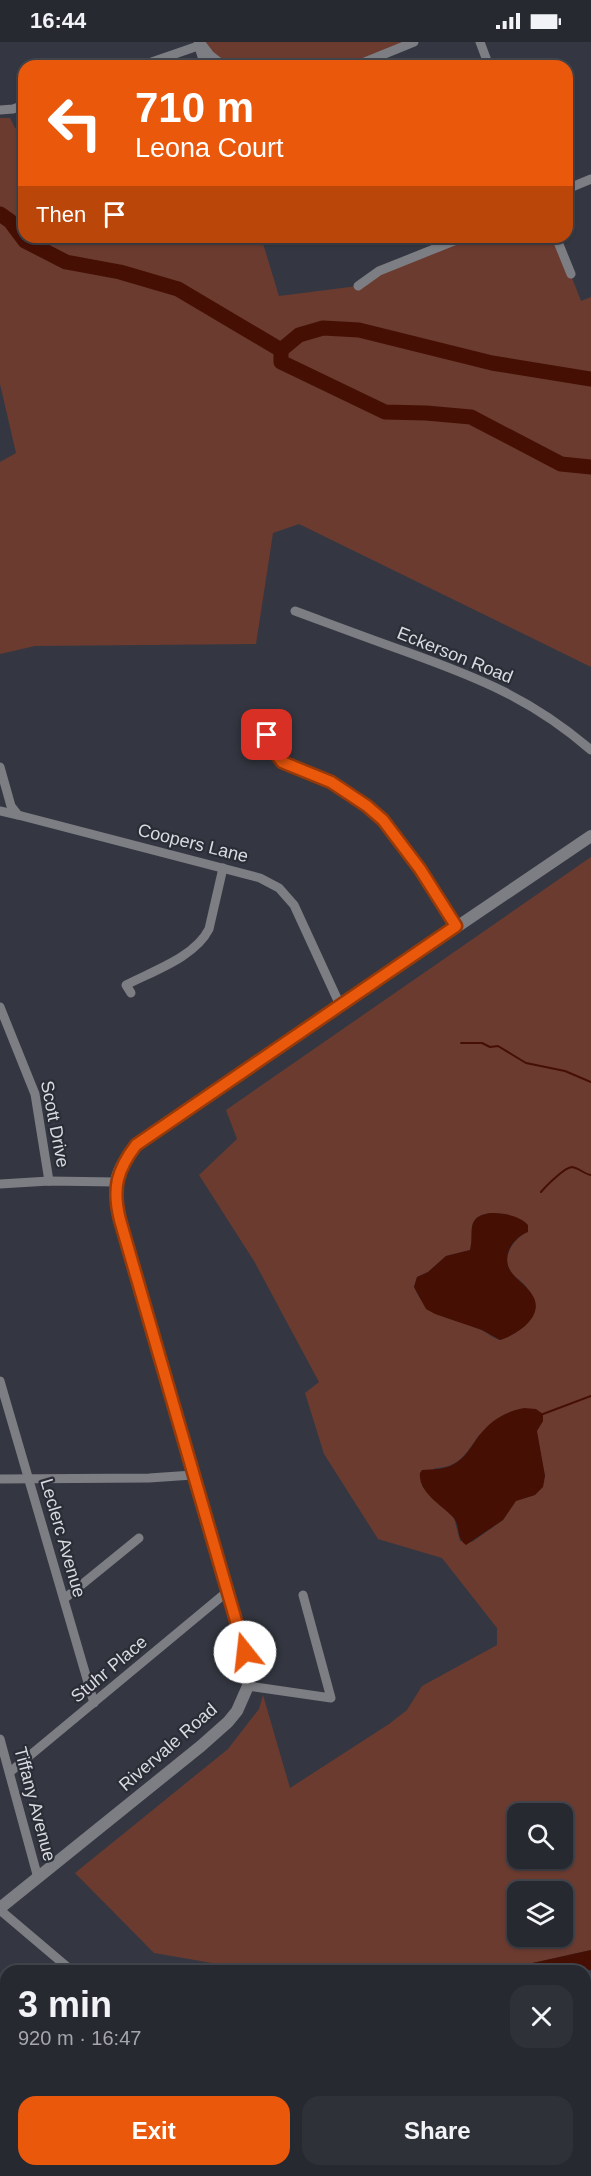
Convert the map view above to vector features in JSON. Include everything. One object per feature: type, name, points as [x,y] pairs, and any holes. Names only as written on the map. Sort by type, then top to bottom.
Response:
[{"type":"street","points":[[370,60],[414,42]]},
{"type":"street","points":[[480,42],[487,60]]},
{"type":"street","points":[[155,60],[199,43]]},
{"type":"street","points":[[199,43],[203,60]]},
{"type":"street","points":[[199,43],[216,60]]},
{"type":"street","points":[[0,110],[18,107]]},
{"type":"street","points":[[573,186],[591,179]]},
{"type":"street","points":[[358,286],[379,271],[449,243]]},
{"type":"street","points":[[558,243],[570,274]]},
{"type":"street","name":"Eckerson Road","points":[[296,612],[480,679],[532,706],[591,750]]},
{"type":"street","points":[[267,735],[267,742],[282,762],[331,782],[367,806],[383,820],[420,869],[456,926]]},
{"type":"street","points":[[0,767],[11,806],[18,814]]},
{"type":"street","points":[[0,811],[18,814]]},
{"type":"street","name":"Coopers Lane","points":[[18,814],[260,878],[279,888],[287,895],[300,914],[340,1005]]},
{"type":"street","points":[[303,1595],[331,1698],[248,1686],[245,1652],[117,1210],[116,1182],[124,1160],[136,1145],[586,839]]},
{"type":"street","points":[[130,993],[126,985],[190,951],[205,937],[209,929],[223,868]]},
{"type":"street","name":"Scott Drive","points":[[0,1007],[35,1094],[49,1181]]},
{"type":"street","points":[[0,1184],[49,1181],[116,1182]]},
{"type":"street","name":"Leclerc Avenue","points":[[0,1381],[94,1703]]},
{"type":"street","points":[[0,1479],[149,1478],[193,1475]]},
{"type":"street","points":[[64,1599],[139,1538]]},
{"type":"street","name":"Stuhr Place","points":[[10,1772],[228,1591]]},
{"type":"street","name":"Rivervale Road","points":[[0,1909],[201,1746],[237,1711],[248,1686]]},
{"type":"street","name":"Tiffany Avenue","points":[[0,1739],[38,1878]]},
{"type":"street","points":[[0,1909],[65,1965]]},
{"type":"shaded area","points":[[203,42],[407,42],[362,60],[221,60]]},
{"type":"shaded area","points":[[0,118],[10,118],[18,130],[18,243],[263,243],[279,296],[358,286],[379,271],[449,243],[558,243],[581,301],[591,297],[591,667],[299,524],[273,533],[256,644],[35,646],[0,654],[0,462],[16,453],[0,384]]},
{"type":"shaded area","points":[[591,857],[591,1950],[526,1965],[212,1965],[212,1963],[154,1953],[75,1873],[228,1749],[259,1709],[263,1695],[290,1788],[389,1724],[407,1710],[422,1686],[497,1645],[497,1628],[442,1558],[378,1539],[324,1454],[305,1393],[319,1382],[254,1261],[199,1175],[237,1139],[226,1110]],"holes":[[[490,1213],[503,1214],[514,1220],[525,1233],[515,1241],[507,1257],[507,1263],[513,1275],[527,1288],[536,1306],[527,1323],[512,1335],[500,1340],[479,1329],[441,1316],[426,1306],[414,1287],[417,1277],[428,1272],[446,1256],[470,1250],[472,1227],[477,1218]],[[543,1421],[536,1431],[545,1476],[535,1495],[515,1501],[503,1520],[472,1542],[460,1541],[454,1518],[422,1486],[435,1468],[450,1465],[461,1458],[479,1435]]]},
{"type":"shaded area","points":[[490,1213],[515,1217],[528,1225],[528,1232],[513,1244],[507,1261],[512,1273],[532,1294],[536,1305],[535,1312],[526,1325],[500,1340],[482,1330],[426,1309],[414,1287],[417,1277],[428,1272],[446,1256],[470,1250],[474,1222],[482,1215]]},
{"type":"shaded area","points":[[524,1408],[536,1409],[543,1414],[543,1421],[537,1431],[545,1476],[543,1487],[535,1495],[516,1501],[503,1520],[466,1545],[460,1539],[453,1517],[426,1492],[420,1480],[420,1473],[422,1470],[442,1468],[458,1462],[493,1421],[504,1414]]},
{"type":"shaded area","points":[[591,1950],[591,1965],[526,1965]]},
{"type":"waterway","points":[[0,214],[10,221],[18,232]]},
{"type":"waterway","points":[[29,243],[66,262],[120,272],[178,289],[281,350],[281,362],[385,412],[471,417],[561,464],[591,467]]},
{"type":"waterway","points":[[281,350],[299,335],[323,328],[359,330],[492,363],[591,379]]},
{"type":"waterway","points":[[461,1043],[498,1046],[526,1063],[565,1071],[591,1082]]},
{"type":"waterway","points":[[541,1192],[569,1168],[572,1167],[591,1175]]},
{"type":"waterway","points":[[543,1414],[591,1396]]},
{"type":"route","points":[[245,1652],[117,1210],[116,1182],[124,1160],[136,1145],[456,926],[420,869],[383,820],[367,806],[331,782],[282,762],[267,742],[267,735]]}]
